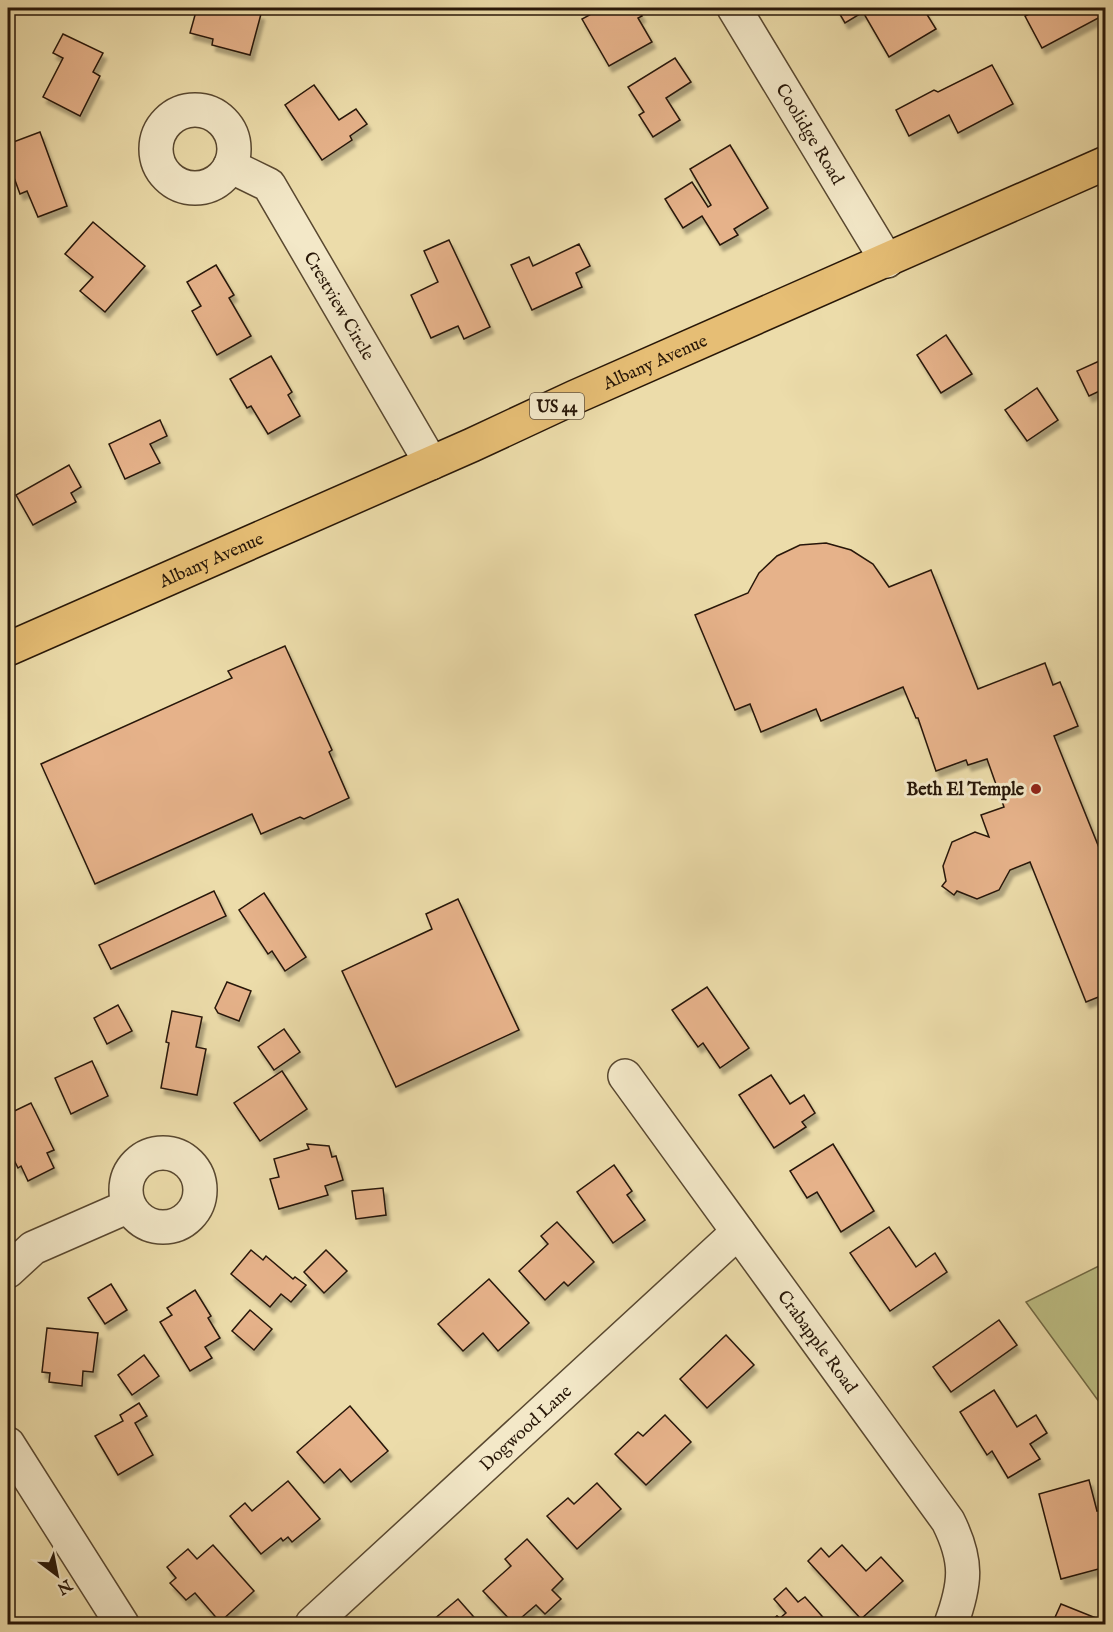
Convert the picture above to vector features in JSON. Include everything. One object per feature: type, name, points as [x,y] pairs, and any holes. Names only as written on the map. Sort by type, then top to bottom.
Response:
[{"type":"highway","name":"Albany Avenue","points":[[8,649],[1106,163]]},
{"type":"street","name":"Coolidge Road","points":[[734,8],[887,261]]},
{"type":"street","name":"Crestview Circle","points":[[230,166],[269,185],[431,463]]},
{"type":"street","name":"Crabapple Road","points":[[625,1076],[948,1521],[959,1543],[963,1568],[960,1599],[951,1624]]},
{"type":"street","points":[[8,1271],[33,1248],[129,1206]]},
{"type":"street","name":"Dogwood Lane","points":[[312,1624],[738,1232]]},
{"type":"street","points":[[8,1444],[122,1624]]},
{"type":"green space","points":[[1105,1263],[1105,1410],[1026,1302]]},
{"type":"building","points":[[197,8],[236,8],[261,14],[250,55],[212,45],[213,39],[190,33]]},
{"type":"building","points":[[602,8],[637,8],[642,16],[638,18],[652,42],[609,66],[582,19]]},
{"type":"building","points":[[844,8],[901,8],[905,13],[915,8],[923,8],[936,29],[889,57],[863,12],[845,23],[838,11]]},
{"type":"building","points":[[1041,8],[1100,8],[1104,15],[1042,48],[1025,16]]},
{"type":"building","points":[[63,34],[103,53],[93,72],[100,76],[80,116],[43,97],[63,58],[53,53]]},
{"type":"building","points":[[675,58],[691,82],[666,98],[680,120],[653,137],[639,115],[644,112],[628,87]]},
{"type":"building","points":[[992,65],[1013,104],[958,133],[949,115],[909,136],[896,110],[934,90],[938,92]]},
{"type":"building","points":[[314,85],[339,120],[356,109],[367,124],[350,136],[352,140],[322,160],[285,105]]},
{"type":"building","points":[[40,132],[67,206],[38,217],[27,191],[20,194],[8,161],[8,144]]},
{"type":"building","points":[[730,145],[768,208],[734,229],[738,235],[720,245],[702,216],[683,228],[665,199],[692,182],[708,207],[711,205],[690,169]]},
{"type":"building","points":[[93,222],[145,266],[105,312],[80,291],[93,277],[65,254]]},
{"type":"building","points":[[449,240],[490,327],[464,339],[458,326],[431,338],[411,295],[438,282],[424,251]]},
{"type":"building","points":[[579,244],[590,266],[576,273],[582,287],[532,310],[511,265],[529,257],[533,266]]},
{"type":"building","points":[[216,265],[234,295],[229,298],[251,336],[217,355],[192,311],[201,306],[187,282]]},
{"type":"building","points":[[946,335],[972,374],[941,393],[917,355]]},
{"type":"building","points":[[271,356],[292,392],[288,395],[300,416],[268,434],[251,406],[247,408],[230,379]]},
{"type":"building","points":[[1106,358],[1106,388],[1089,396],[1077,371]]},
{"type":"building","points":[[1037,388],[1058,420],[1027,441],[1005,410]]},
{"type":"building","points":[[160,420],[167,436],[150,444],[160,463],[125,479],[109,444]]},
{"type":"building","points":[[69,465],[81,487],[71,493],[76,502],[33,525],[16,495]]},
{"type":"building","name":"Beth El Temple","points":[[826,543],[851,550],[873,564],[889,587],[931,570],[978,689],[1045,663],[1053,685],[1060,682],[1078,726],[1054,736],[1106,865],[1106,994],[1086,1002],[1030,862],[1010,870],[999,890],[977,899],[957,891],[954,895],[942,886],[946,881],[943,866],[952,842],[975,832],[989,837],[981,815],[1004,807],[987,759],[968,765],[966,760],[936,771],[918,718],[916,718],[903,687],[821,721],[816,709],[761,732],[750,704],[735,710],[695,615],[748,593],[759,573],[777,556],[800,545]]},
{"type":"building","points":[[285,646],[332,750],[329,752],[349,798],[304,819],[300,817],[261,834],[252,814],[95,884],[41,764],[232,678],[228,671]]},
{"type":"building","points":[[214,891],[226,916],[111,969],[99,945]]},
{"type":"building","points":[[264,893],[306,957],[285,971],[272,951],[268,954],[239,910]]},
{"type":"building","points":[[458,899],[519,1030],[396,1087],[342,971],[432,929],[426,914]]},
{"type":"building","points":[[227,982],[251,991],[239,1021],[218,1013],[215,1008]]},
{"type":"building","points":[[707,987],[749,1048],[720,1068],[703,1043],[698,1047],[672,1010]]},
{"type":"building","points":[[118,1005],[132,1031],[107,1044],[94,1018]]},
{"type":"building","points":[[172,1011],[202,1017],[196,1047],[206,1049],[197,1095],[161,1088]]},
{"type":"building","points":[[284,1029],[300,1052],[274,1070],[258,1047]]},
{"type":"building","points":[[92,1061],[108,1096],[71,1114],[55,1078]]},
{"type":"building","points":[[282,1071],[307,1109],[260,1141],[234,1103]]},
{"type":"building","points":[[771,1075],[790,1104],[804,1095],[815,1113],[802,1122],[806,1127],[774,1148],[739,1095]]},
{"type":"building","points":[[31,1103],[54,1150],[47,1153],[54,1168],[28,1181],[21,1166],[18,1168],[8,1148],[8,1114]]},
{"type":"building","points":[[307,1144],[329,1146],[332,1157],[336,1156],[343,1180],[325,1186],[328,1195],[279,1209],[270,1179],[279,1177],[274,1159],[309,1149]]},
{"type":"building","points":[[833,1144],[874,1211],[841,1232],[817,1192],[807,1198],[790,1171]]},
{"type":"building","points":[[614,1165],[632,1191],[627,1195],[645,1220],[613,1243],[577,1192]]},
{"type":"building","points":[[383,1188],[386,1215],[356,1219],[352,1191]]},
{"type":"building","points":[[557,1222],[594,1262],[568,1286],[564,1282],[545,1300],[519,1271],[548,1244],[541,1236]]},
{"type":"building","points":[[889,1227],[916,1267],[935,1253],[947,1272],[890,1311],[850,1253]]},
{"type":"building","points":[[251,1250],[263,1260],[266,1256],[293,1279],[295,1277],[306,1285],[291,1302],[281,1294],[270,1307],[231,1274]]},
{"type":"building","points":[[326,1250],[347,1271],[324,1293],[304,1272]]},
{"type":"building","points":[[489,1279],[529,1323],[498,1351],[483,1333],[463,1351],[438,1324]]},
{"type":"building","points":[[111,1284],[127,1310],[105,1324],[88,1298]]},
{"type":"building","points":[[195,1290],[211,1316],[208,1318],[220,1338],[205,1347],[212,1358],[190,1371],[160,1322],[172,1315],[167,1308]]},
{"type":"building","points":[[250,1310],[272,1329],[254,1350],[232,1331]]},
{"type":"building","points":[[999,1320],[1017,1345],[951,1392],[933,1367]]},
{"type":"building","points":[[47,1328],[98,1333],[93,1372],[83,1371],[82,1386],[49,1382],[50,1373],[42,1372]]},
{"type":"building","points":[[726,1335],[754,1365],[707,1408],[680,1379]]},
{"type":"building","points":[[144,1355],[159,1376],[132,1395],[118,1375]]},
{"type":"building","points":[[994,1390],[1017,1427],[1036,1415],[1047,1433],[1030,1444],[1040,1459],[1008,1478],[992,1451],[987,1455],[960,1412]]},
{"type":"building","points":[[139,1403],[147,1416],[135,1423],[153,1455],[118,1475],[95,1436],[123,1421],[120,1415]]},
{"type":"building","points":[[350,1406],[388,1451],[351,1482],[340,1469],[324,1483],[297,1452]]},
{"type":"building","points":[[665,1415],[691,1442],[646,1485],[615,1454],[638,1432],[643,1436]]},
{"type":"building","points":[[1089,1480],[1097,1511],[1106,1509],[1106,1530],[1103,1531],[1106,1541],[1106,1567],[1061,1579],[1039,1494]]},
{"type":"building","points":[[288,1481],[320,1519],[292,1542],[288,1537],[283,1541],[281,1538],[261,1554],[230,1516],[245,1503],[252,1511]]},
{"type":"building","points":[[597,1483],[621,1509],[577,1549],[547,1516],[568,1498],[574,1504]]},
{"type":"building","points":[[527,1539],[563,1579],[552,1590],[561,1599],[545,1614],[536,1605],[514,1624],[483,1591],[511,1566],[505,1559]]},
{"type":"building","points":[[213,1545],[254,1591],[220,1622],[195,1593],[186,1600],[170,1583],[176,1578],[167,1567],[188,1549],[197,1559]]},
{"type":"building","points":[[842,1545],[866,1571],[881,1557],[903,1581],[861,1619],[808,1561],[821,1548],[829,1557]]},
{"type":"building","points":[[786,1588],[798,1602],[805,1597],[829,1624],[767,1624],[777,1616],[780,1618],[786,1613],[774,1599]]},
{"type":"building","points":[[458,1599],[480,1624],[437,1624],[433,1620]]},
{"type":"building","points":[[1061,1604],[1106,1622],[1106,1624],[1052,1624]]},
{"type":"place","name":"Beth El Temple","points":[[1036,789]]}]
